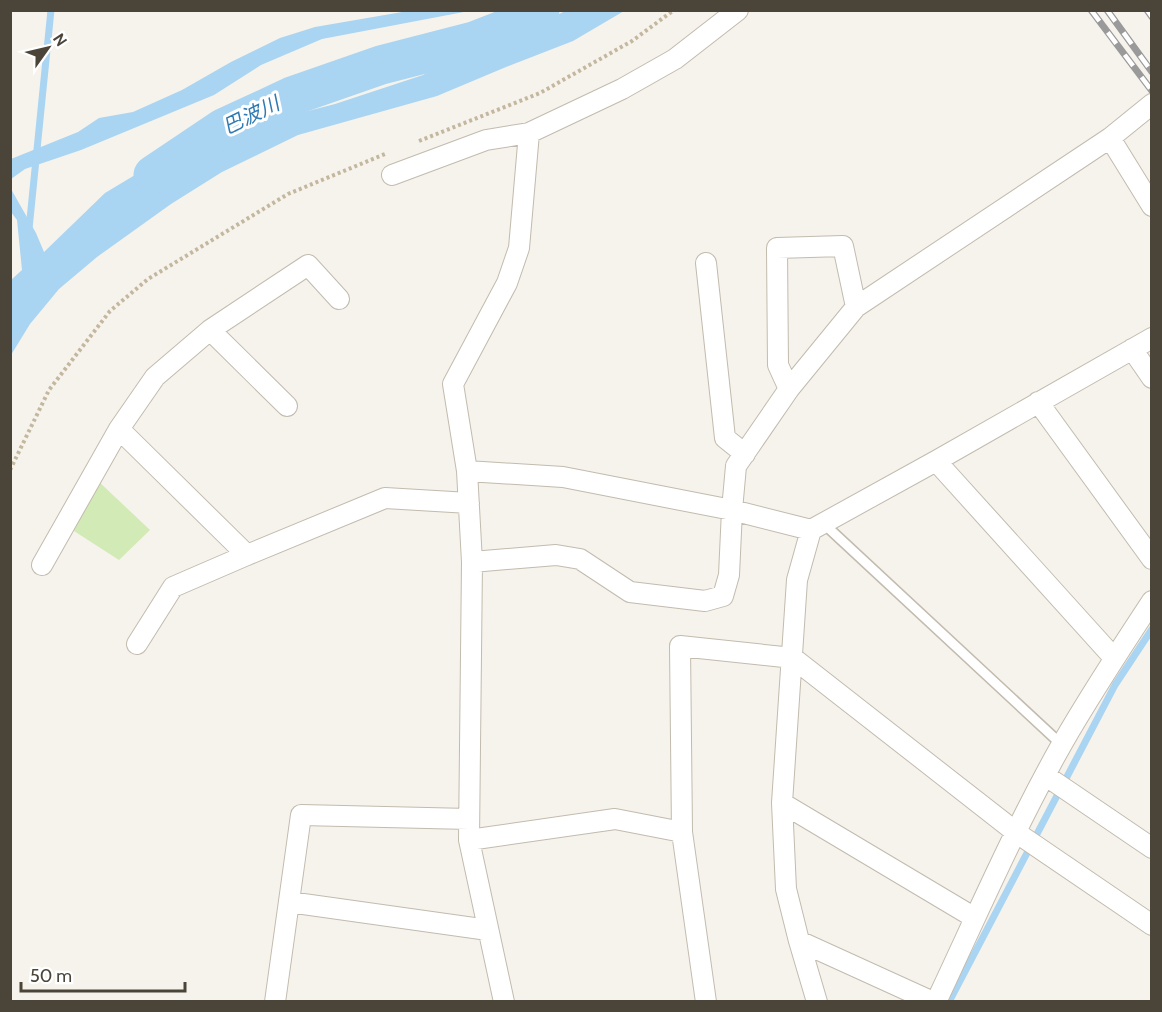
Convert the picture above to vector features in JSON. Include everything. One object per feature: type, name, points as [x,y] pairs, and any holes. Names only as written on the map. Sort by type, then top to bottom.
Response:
[{"type":"street","points":[[392,175],[486,140],[529,133],[622,89],[675,59],[738,10]]},
{"type":"street","points":[[472,562],[556,555],[580,559],[630,592],[705,601],[723,596],[729,575],[736,466],[789,389],[856,307],[1110,138],[1152,104]]},
{"type":"street","points":[[504,1002],[469,840],[472,562],[467,471],[453,384],[507,283],[519,248],[529,133]]},
{"type":"street","points":[[1110,138],[1152,206]]},
{"type":"street","points":[[789,389],[778,364],[777,248],[843,246],[856,307]]},
{"type":"street","points":[[706,263],[724,438],[745,454]]},
{"type":"street","points":[[42,565],[119,429],[155,377],[210,330],[308,265],[339,299]]},
{"type":"street","points":[[210,330],[287,406]]},
{"type":"street","points":[[817,1002],[786,889],[782,803],[797,580],[817,527],[1152,338]]},
{"type":"street","points":[[1132,349],[1152,378]]},
{"type":"street","points":[[1038,402],[1152,559]]},
{"type":"street","points":[[119,429],[247,555]]},
{"type":"street","points":[[936,461],[1114,658]]},
{"type":"street","points":[[467,471],[563,477],[817,527]]},
{"type":"street","points":[[137,644],[172,587],[247,555],[385,498],[469,504]]},
{"type":"street","points":[[799,941],[935,1002],[1062,745],[1114,658],[1152,601]]},
{"type":"street","points":[[706,1002],[682,832],[680,646],[793,658],[1017,833],[1152,925]]},
{"type":"street","points":[[1046,776],[1152,848]]},
{"type":"street","points":[[782,803],[975,918]]},
{"type":"street","points":[[275,1002],[301,815],[469,819]]},
{"type":"street","points":[[469,840],[615,819],[682,832]]},
{"type":"street","points":[[289,902],[488,930]]},
{"type":"lane","points":[[817,527],[1062,745]]},
{"type":"path","points":[[418,141],[540,93],[632,41],[674,10]]},
{"type":"path","points":[[10,470],[49,390],[110,311],[148,279],[288,194],[396,150]]},
{"type":"green space","points":[[97,480],[150,530],[119,560],[74,531]]},
{"type":"water","points":[[408,11],[469,11],[322,39],[261,65],[214,95],[81,150],[25,169],[11,179],[11,159],[78,132],[99,118],[133,112],[182,90],[280,38],[315,27]]},
{"type":"water","points":[[565,11],[624,11],[573,41],[437,96],[298,135],[222,172],[171,204],[97,257],[59,289],[30,324],[11,355],[11,280],[22,270],[17,220],[11,212],[11,189],[44,252],[105,193],[165,157],[239,129],[335,104],[423,75],[453,59],[521,34]]},
{"type":"waterway","points":[[29,229],[51,10]]},
{"type":"waterway","name":"巴波川","points":[[153,175],[223,128],[292,96],[381,65],[474,41],[525,21],[540,10]]},
{"type":"waterway","points":[[949,1002],[1115,685],[1152,629]]},
{"type":"railway","points":[[1091,10],[1152,91]]},
{"type":"railway","points":[[1107,10],[1152,72]]},
{"type":"railway","points":[[1147,10],[1152,17]]}]
